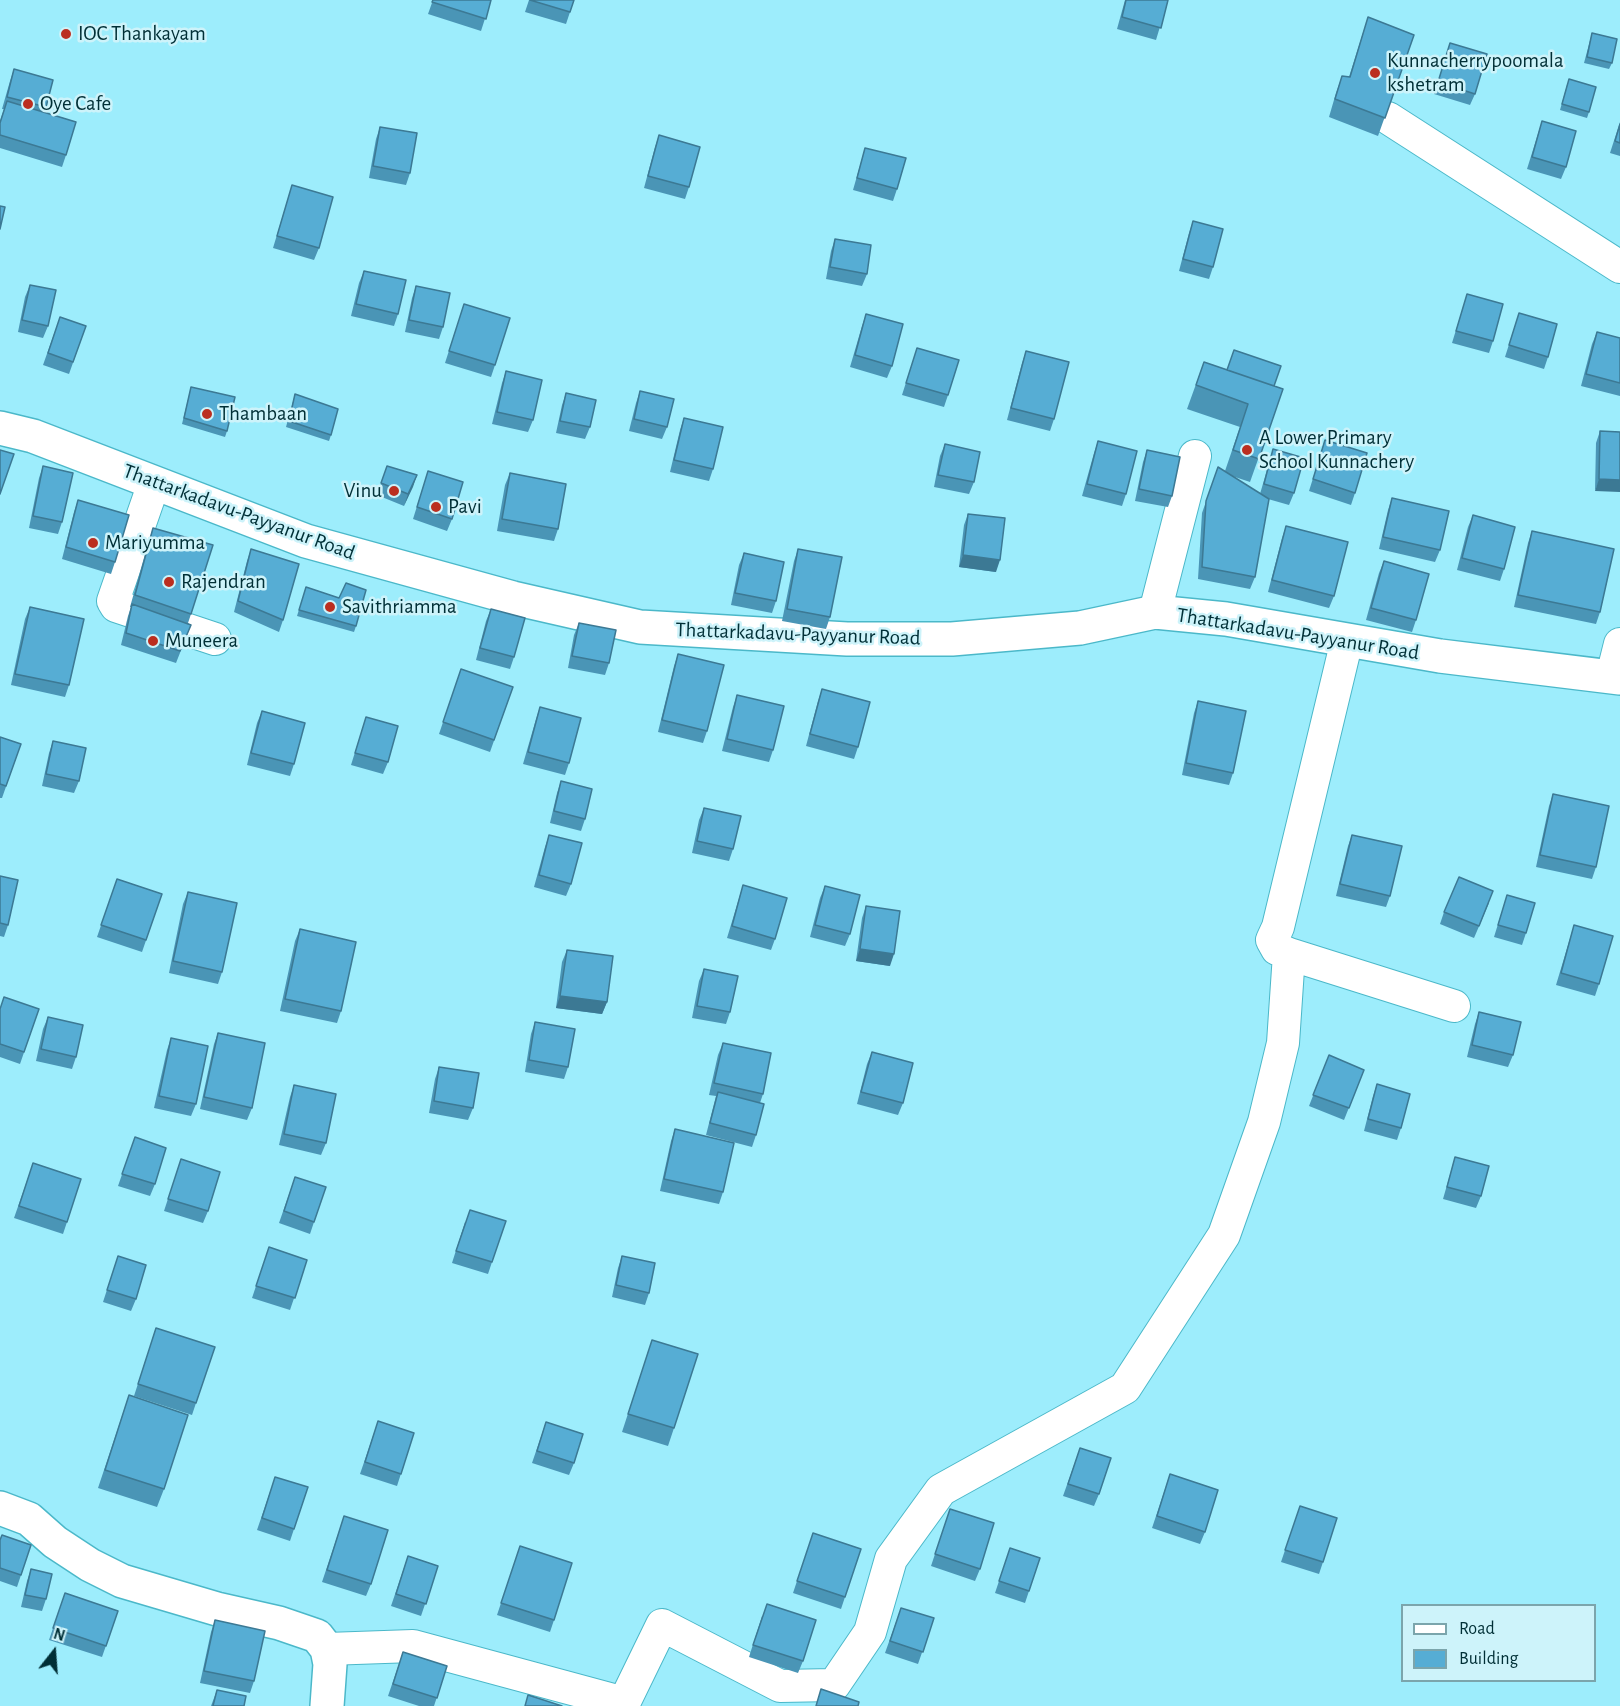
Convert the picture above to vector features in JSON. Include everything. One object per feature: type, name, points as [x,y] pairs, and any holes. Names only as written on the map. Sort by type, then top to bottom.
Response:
[{"type":"main road","name":"Thattarkadavu-Payyanur Road","points":[[0,428],[33,436],[306,542],[513,598],[640,627],[847,639],[952,639],[1080,627],[1155,612],[1226,619],[1440,656],[1616,677]]},
{"type":"main road","points":[[0,1508],[29,1519],[82,1559],[122,1581],[217,1609],[279,1623],[317,1636],[327,1649],[330,1664],[327,1706]]},
{"type":"street","points":[[1388,118],[1620,267]]},
{"type":"street","points":[[1155,612],[1195,456]]},
{"type":"street","points":[[154,483],[113,601],[116,606],[215,639]]},
{"type":"street","points":[[1347,640],[1278,927],[1272,940],[1277,949],[1289,954],[1454,1006]]},
{"type":"street","points":[[1616,677],[1620,644]]},
{"type":"street","points":[[327,1649],[413,1646],[624,1703],[663,1625],[780,1686],[834,1685],[870,1632],[891,1559],[941,1490],[1125,1388],[1224,1235],[1264,1122],[1283,1043],[1289,954]]},
{"type":"building","points":[[433,0],[491,0],[486,19],[432,2]]},
{"type":"building","points":[[530,0],[574,0],[570,12]]},
{"type":"building","points":[[1126,0],[1168,0],[1161,28],[1122,17]]},
{"type":"building","name":"Kunnacherrypoomala kshetram","points":[[1368,17],[1414,35],[1385,118],[1335,99],[1342,76],[1350,77]]},
{"type":"building","points":[[1592,33],[1617,39],[1612,63],[1587,57]]},
{"type":"building","points":[[1450,43],[1487,54],[1475,94],[1438,82]]},
{"type":"building","points":[[14,69],[53,80],[46,107],[7,97]]},
{"type":"building","points":[[1569,79],[1596,87],[1589,112],[1562,104]]},
{"type":"building","points":[[7,101],[76,122],[66,155],[0,135],[0,123]]},
{"type":"building","points":[[1542,121],[1576,131],[1566,167],[1532,157]]},
{"type":"building","points":[[1620,124],[1620,143],[1615,141]]},
{"type":"building","points":[[380,127],[417,133],[410,173],[373,166]]},
{"type":"building","points":[[659,135],[700,147],[689,187],[648,176]]},
{"type":"building","points":[[865,148],[906,158],[897,189],[857,178]]},
{"type":"building","points":[[292,185],[333,197],[319,248],[277,236]]},
{"type":"building","points":[[0,206],[5,207],[0,229]]},
{"type":"building","points":[[1193,221],[1223,229],[1213,267],[1183,259]]},
{"type":"building","points":[[835,239],[871,245],[867,274],[830,267]]},
{"type":"building","points":[[364,271],[406,280],[398,314],[356,304]]},
{"type":"building","points":[[30,285],[56,290],[48,326],[22,320]]},
{"type":"building","points":[[416,286],[450,293],[443,327],[409,320]]},
{"type":"building","points":[[1467,294],[1503,304],[1493,341],[1456,331]]},
{"type":"building","points":[[464,304],[510,318],[495,365],[449,351]]},
{"type":"building","points":[[1519,313],[1557,324],[1548,357],[1509,345]]},
{"type":"building","points":[[866,314],[903,324],[892,366],[855,355]]},
{"type":"building","points":[[60,317],[86,326],[73,362],[48,353]]},
{"type":"building","points":[[1597,332],[1620,338],[1620,383],[1586,374]]},
{"type":"building","points":[[917,348],[959,360],[948,395],[906,383]]},
{"type":"building","points":[[1234,350],[1281,366],[1274,386],[1227,370]]},
{"type":"building","points":[[1026,351],[1069,362],[1054,419],[1011,408]]},
{"type":"building","points":[[1204,362],[1283,389],[1259,459],[1233,450],[1248,404],[1196,385]]},
{"type":"building","points":[[506,371],[542,380],[533,420],[497,412]]},
{"type":"building","name":"Thambaan","points":[[191,387],[235,397],[227,431],[184,418]]},
{"type":"building","points":[[640,391],[674,399],[667,427],[634,419]]},
{"type":"building","points":[[566,393],[596,400],[590,427],[560,421]]},
{"type":"building","points":[[295,394],[338,409],[331,435],[289,421]]},
{"type":"building","points":[[684,418],[723,427],[713,469],[674,460]]},
{"type":"building","points":[[1600,431],[1620,432],[1620,480],[1599,479]]},
{"type":"building","points":[[1325,440],[1367,453],[1355,493],[1313,479]]},
{"type":"building","points":[[1098,441],[1137,451],[1126,494],[1087,484]]},
{"type":"building","points":[[945,444],[980,452],[974,482],[938,475]]},
{"type":"building","points":[[1273,449],[1304,458],[1294,493],[1264,484]]},
{"type":"building","points":[[0,450],[14,454],[0,494]]},
{"type":"building","points":[[1147,450],[1180,457],[1172,496],[1139,489]]},
{"type":"building","points":[[43,466],[73,473],[62,522],[33,516]]},
{"type":"building","points":[[387,466],[417,475],[408,494],[381,483]]},
{"type":"building","points":[[1218,467],[1269,499],[1255,577],[1202,567],[1206,501]]},
{"type":"building","name":"Pavi","points":[[428,471],[463,482],[452,519],[417,507]]},
{"type":"building","points":[[510,473],[566,484],[558,529],[502,519]]},
{"type":"building","points":[[1392,498],[1449,511],[1440,550],[1383,537]]},
{"type":"building","name":"Mariyumma","points":[[78,500],[129,515],[115,562],[66,547]]},
{"type":"building","points":[[968,514],[1005,518],[1000,560],[963,555]]},
{"type":"building","points":[[1473,515],[1515,527],[1504,569],[1462,558]]},
{"type":"building","points":[[1286,526],[1348,542],[1334,596],[1272,580]]},
{"type":"building","name":"Rajendran","points":[[153,528],[213,545],[191,614],[135,595]]},
{"type":"building","points":[[1532,531],[1614,549],[1600,612],[1518,595]]},
{"type":"building","points":[[251,549],[299,564],[283,620],[238,601]]},
{"type":"building","points":[[798,549],[842,557],[830,617],[787,609]]},
{"type":"building","points":[[744,553],[784,562],[776,601],[735,593]]},
{"type":"building","points":[[1384,561],[1429,574],[1416,620],[1371,608]]},
{"type":"building","name":"Savithriamma","points":[[346,583],[366,590],[356,626],[299,610],[306,587],[339,598]]},
{"type":"building","points":[[132,604],[191,625],[180,651],[126,633]]},
{"type":"building","points":[[30,607],[84,619],[69,685],[15,674]]},
{"type":"building","points":[[491,609],[525,618],[514,657],[480,648]]},
{"type":"building","points":[[579,623],[616,630],[609,663],[572,656]]},
{"type":"building","points":[[678,654],[724,665],[707,731],[662,720]]},
{"type":"building","points":[[461,669],[513,687],[494,740],[443,722]]},
{"type":"building","points":[[822,689],[870,702],[858,747],[810,734]]},
{"type":"building","points":[[737,695],[784,706],[773,750],[727,739]]},
{"type":"building","points":[[1198,701],[1246,711],[1233,773],[1186,763]]},
{"type":"building","points":[[540,707],[581,718],[569,763],[528,752]]},
{"type":"building","points":[[262,711],[305,723],[294,764],[251,753]]},
{"type":"building","points":[[366,717],[398,726],[388,762],[355,753]]},
{"type":"building","points":[[0,737],[21,744],[6,786],[0,784]]},
{"type":"building","points":[[53,741],[86,748],[79,781],[46,774]]},
{"type":"building","points":[[561,781],[592,789],[585,819],[554,811]]},
{"type":"building","points":[[1553,794],[1609,806],[1596,867],[1540,855]]},
{"type":"building","points":[[704,808],[741,816],[733,849],[697,841]]},
{"type":"building","points":[[549,835],[582,843],[571,884],[539,875]]},
{"type":"building","points":[[1352,835],[1402,846],[1390,896],[1340,884]]},
{"type":"building","points":[[0,876],[18,880],[8,925],[0,923]]},
{"type":"building","points":[[1459,877],[1493,891],[1479,926],[1444,912]]},
{"type":"building","points":[[117,879],[162,894],[146,940],[101,925]]},
{"type":"building","points":[[743,885],[787,898],[775,939],[732,926]]},
{"type":"building","points":[[825,886],[860,895],[850,934],[815,925]]},
{"type":"building","points":[[188,892],[237,903],[222,972],[173,961]]},
{"type":"building","points":[[1507,895],[1535,903],[1526,933],[1498,925]]},
{"type":"building","points":[[866,906],[900,911],[894,954],[860,949]]},
{"type":"building","points":[[1574,925],[1613,936],[1599,984],[1561,973]]},
{"type":"building","points":[[300,929],[356,942],[341,1011],[285,999]]},
{"type":"building","points":[[567,950],[613,956],[607,1002],[560,996]]},
{"type":"building","points":[[704,969],[738,976],[730,1012],[697,1006]]},
{"type":"building","points":[[4,997],[39,1009],[24,1052],[0,1044],[0,1009]]},
{"type":"building","points":[[1479,1012],[1521,1022],[1513,1055],[1472,1045]]},
{"type":"building","points":[[48,1017],[83,1025],[76,1057],[41,1049]]},
{"type":"building","points":[[535,1022],[575,1029],[568,1067],[529,1060]]},
{"type":"building","points":[[218,1033],[265,1043],[252,1108],[204,1097]]},
{"type":"building","points":[[171,1038],[208,1046],[196,1104],[159,1096]]},
{"type":"building","points":[[723,1043],[771,1053],[763,1094],[714,1083]]},
{"type":"building","points":[[872,1052],[913,1063],[903,1103],[861,1092]]},
{"type":"building","points":[[1329,1055],[1364,1070],[1349,1108],[1313,1095]]},
{"type":"building","points":[[439,1067],[479,1073],[473,1108],[434,1101]]},
{"type":"building","points":[[1377,1084],[1410,1094],[1401,1128],[1368,1119]]},
{"type":"building","points":[[294,1085],[336,1094],[326,1143],[284,1134]]},
{"type":"building","points":[[718,1092],[764,1104],[756,1135],[710,1123]]},
{"type":"building","points":[[675,1129],[734,1143],[723,1192],[664,1179]]},
{"type":"building","points":[[135,1137],[166,1148],[155,1184],[122,1174]]},
{"type":"building","points":[[1455,1157],[1489,1166],[1481,1196],[1447,1187]]},
{"type":"building","points":[[181,1159],[220,1172],[208,1211],[168,1199]]},
{"type":"building","points":[[33,1163],[81,1179],[67,1222],[19,1206]]},
{"type":"building","points":[[295,1177],[326,1187],[314,1222],[284,1211]]},
{"type":"building","points":[[470,1210],[506,1221],[492,1262],[456,1251]]},
{"type":"building","points":[[269,1247],[307,1260],[295,1298],[256,1286]]},
{"type":"building","points":[[118,1256],[146,1265],[136,1299],[107,1290]]},
{"type":"building","points":[[622,1256],[655,1263],[649,1293],[616,1285]]},
{"type":"building","points":[[156,1328],[215,1347],[196,1403],[138,1384]]},
{"type":"building","points":[[652,1340],[698,1354],[674,1428],[628,1414]]},
{"type":"building","points":[[129,1395],[188,1415],[164,1489],[105,1470]]},
{"type":"building","points":[[378,1421],[414,1433],[401,1474],[365,1462]]},
{"type":"building","points":[[546,1422],[583,1434],[574,1463],[537,1451]]},
{"type":"building","points":[[1080,1448],[1111,1458],[1099,1494],[1068,1484]]},
{"type":"building","points":[[1170,1474],[1218,1490],[1205,1532],[1157,1516]]},
{"type":"building","points":[[275,1477],[308,1487],[294,1529],[262,1518]]},
{"type":"building","points":[[1300,1506],[1337,1518],[1323,1562],[1285,1550]]},
{"type":"building","points":[[950,1509],[994,1523],[980,1569],[935,1554]]},
{"type":"building","points":[[344,1516],[388,1530],[371,1584],[327,1570]]},
{"type":"building","points":[[813,1533],[861,1549],[845,1597],[797,1581]]},
{"type":"building","points":[[2,1535],[31,1545],[21,1575],[0,1568]]},
{"type":"building","points":[[520,1546],[572,1563],[554,1620],[501,1603]]},
{"type":"building","points":[[1010,1548],[1040,1558],[1029,1591],[999,1581]]},
{"type":"building","points":[[408,1556],[438,1566],[426,1604],[396,1594]]},
{"type":"building","points":[[31,1569],[52,1574],[46,1599],[25,1595]]},
{"type":"building","points":[[65,1593],[118,1611],[106,1646],[53,1628]]},
{"type":"building","points":[[767,1604],[816,1620],[803,1661],[753,1645]]},
{"type":"building","points":[[901,1608],[934,1618],[923,1652],[890,1641]]},
{"type":"building","points":[[215,1620],[265,1631],[254,1681],[204,1671]]},
{"type":"building","points":[[403,1652],[447,1666],[437,1698],[393,1684]]},
{"type":"building","points":[[821,1689],[859,1702],[858,1706],[816,1706]]},
{"type":"building","points":[[217,1690],[246,1696],[244,1706],[213,1706]]},
{"type":"building","points":[[528,1695],[562,1706],[525,1706]]},
{"type":"place","name":"IOC Thankayam","points":[[66,34]]},
{"type":"place","name":"Kunnacherrypoomala kshetram","points":[[1375,73]]},
{"type":"place","name":"Oye Cafe","points":[[28,104]]},
{"type":"place","name":"Thambaan","points":[[207,414]]},
{"type":"place","name":"A Lower Primary School Kunnachery","points":[[1247,450]]},
{"type":"place","name":"Vinu","points":[[394,491]]},
{"type":"place","name":"Pavi","points":[[436,507]]},
{"type":"place","name":"Mariyumma","points":[[93,543]]},
{"type":"place","name":"Rajendran","points":[[169,582]]},
{"type":"place","name":"Savithriamma","points":[[330,607]]},
{"type":"place","name":"Muneera","points":[[153,641]]}]
